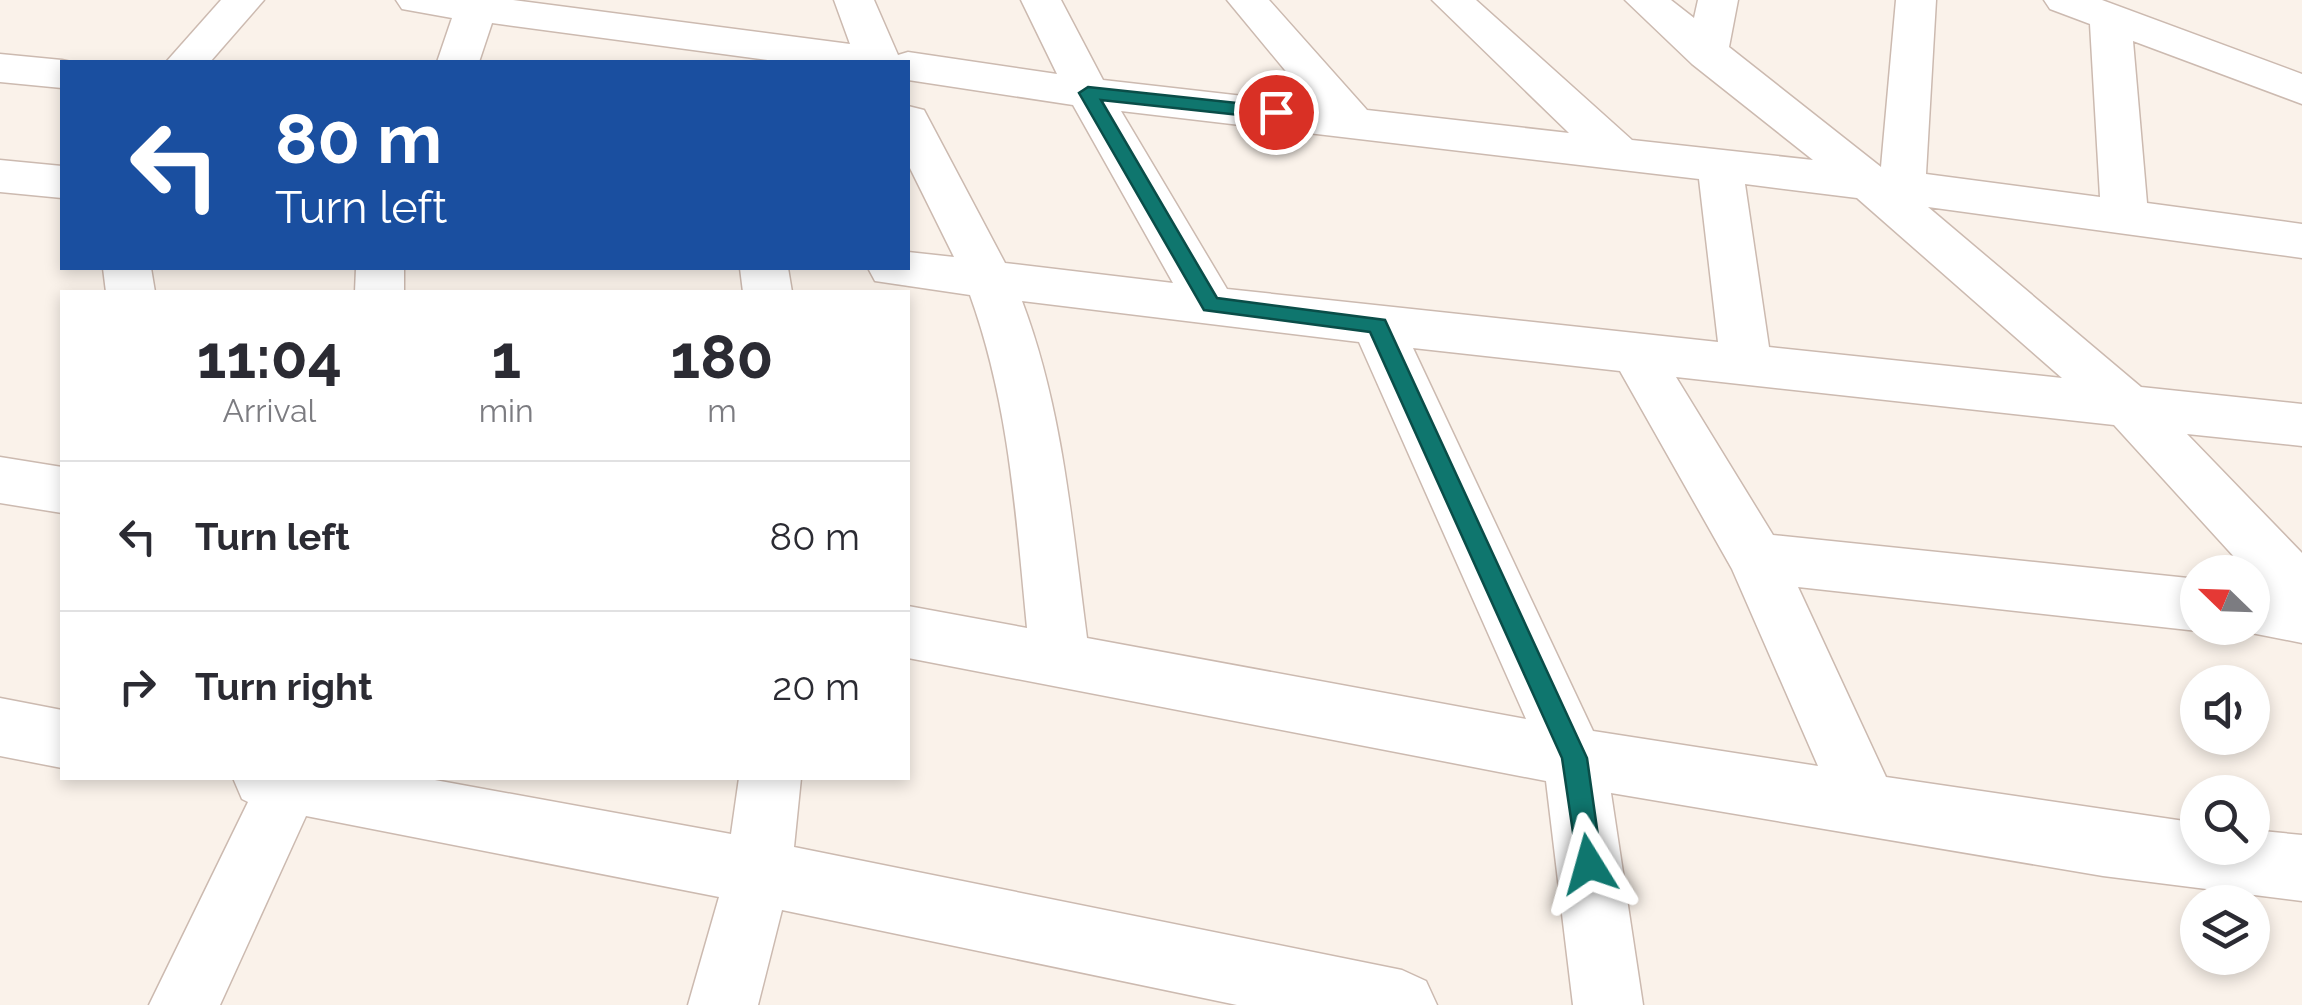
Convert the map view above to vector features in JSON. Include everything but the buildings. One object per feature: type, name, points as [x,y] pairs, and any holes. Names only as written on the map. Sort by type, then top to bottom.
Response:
[{"type":"street","points":[[189,60],[244,0]]},
{"type":"street","points":[[416,0],[666,17],[870,60]]},
{"type":"street","points":[[854,0],[878,60]]},
{"type":"street","points":[[1041,0],[1088,93],[1211,305]]},
{"type":"street","points":[[1247,0],[1352,120]]},
{"type":"street","points":[[1452,0],[1620,155]]},
{"type":"street","points":[[1645,0],[1707,54],[1886,186],[2126,404],[2302,592]]},
{"type":"street","points":[[1707,54],[1718,0]]},
{"type":"street","points":[[1886,186],[1916,0]]},
{"type":"street","points":[[2064,0],[2302,90]]},
{"type":"street","points":[[2155,0],[2302,53]]},
{"type":"street","points":[[459,60],[478,4]]},
{"type":"street","points":[[2110,18],[2125,219]]},
{"type":"street","points":[[910,66],[1088,93],[1352,120],[2302,240]]},
{"type":"street","points":[[0,68],[60,74]]},
{"type":"street","points":[[910,126],[1004,317],[1030,417],[1060,658]]},
{"type":"street","points":[[1720,167],[1746,362]]},
{"type":"street","points":[[0,176],[60,182]]},
{"type":"street","points":[[910,270],[1378,326],[1634,350],[2302,425]]},
{"type":"street","points":[[1378,326],[1574,758],[1608,1005]]},
{"type":"street","points":[[1634,350],[1756,558],[1866,805]]},
{"type":"street","points":[[0,480],[60,490]]},
{"type":"street","points":[[1756,558],[2180,603]]},
{"type":"street","points":[[2270,613],[2302,616]]},
{"type":"street","points":[[910,632],[1574,758],[2206,859],[2302,868]]},
{"type":"street","points":[[0,727],[60,739]]},
{"type":"street","points":[[184,1005],[282,780]]},
{"type":"street","points":[[287,780],[1402,1005]]},
{"type":"street","points":[[723,1005],[758,872],[770,780]]},
{"type":"route","points":[[1276,112],[1088,93],[1211,305],[1378,326],[1574,758],[1589,864]]}]
